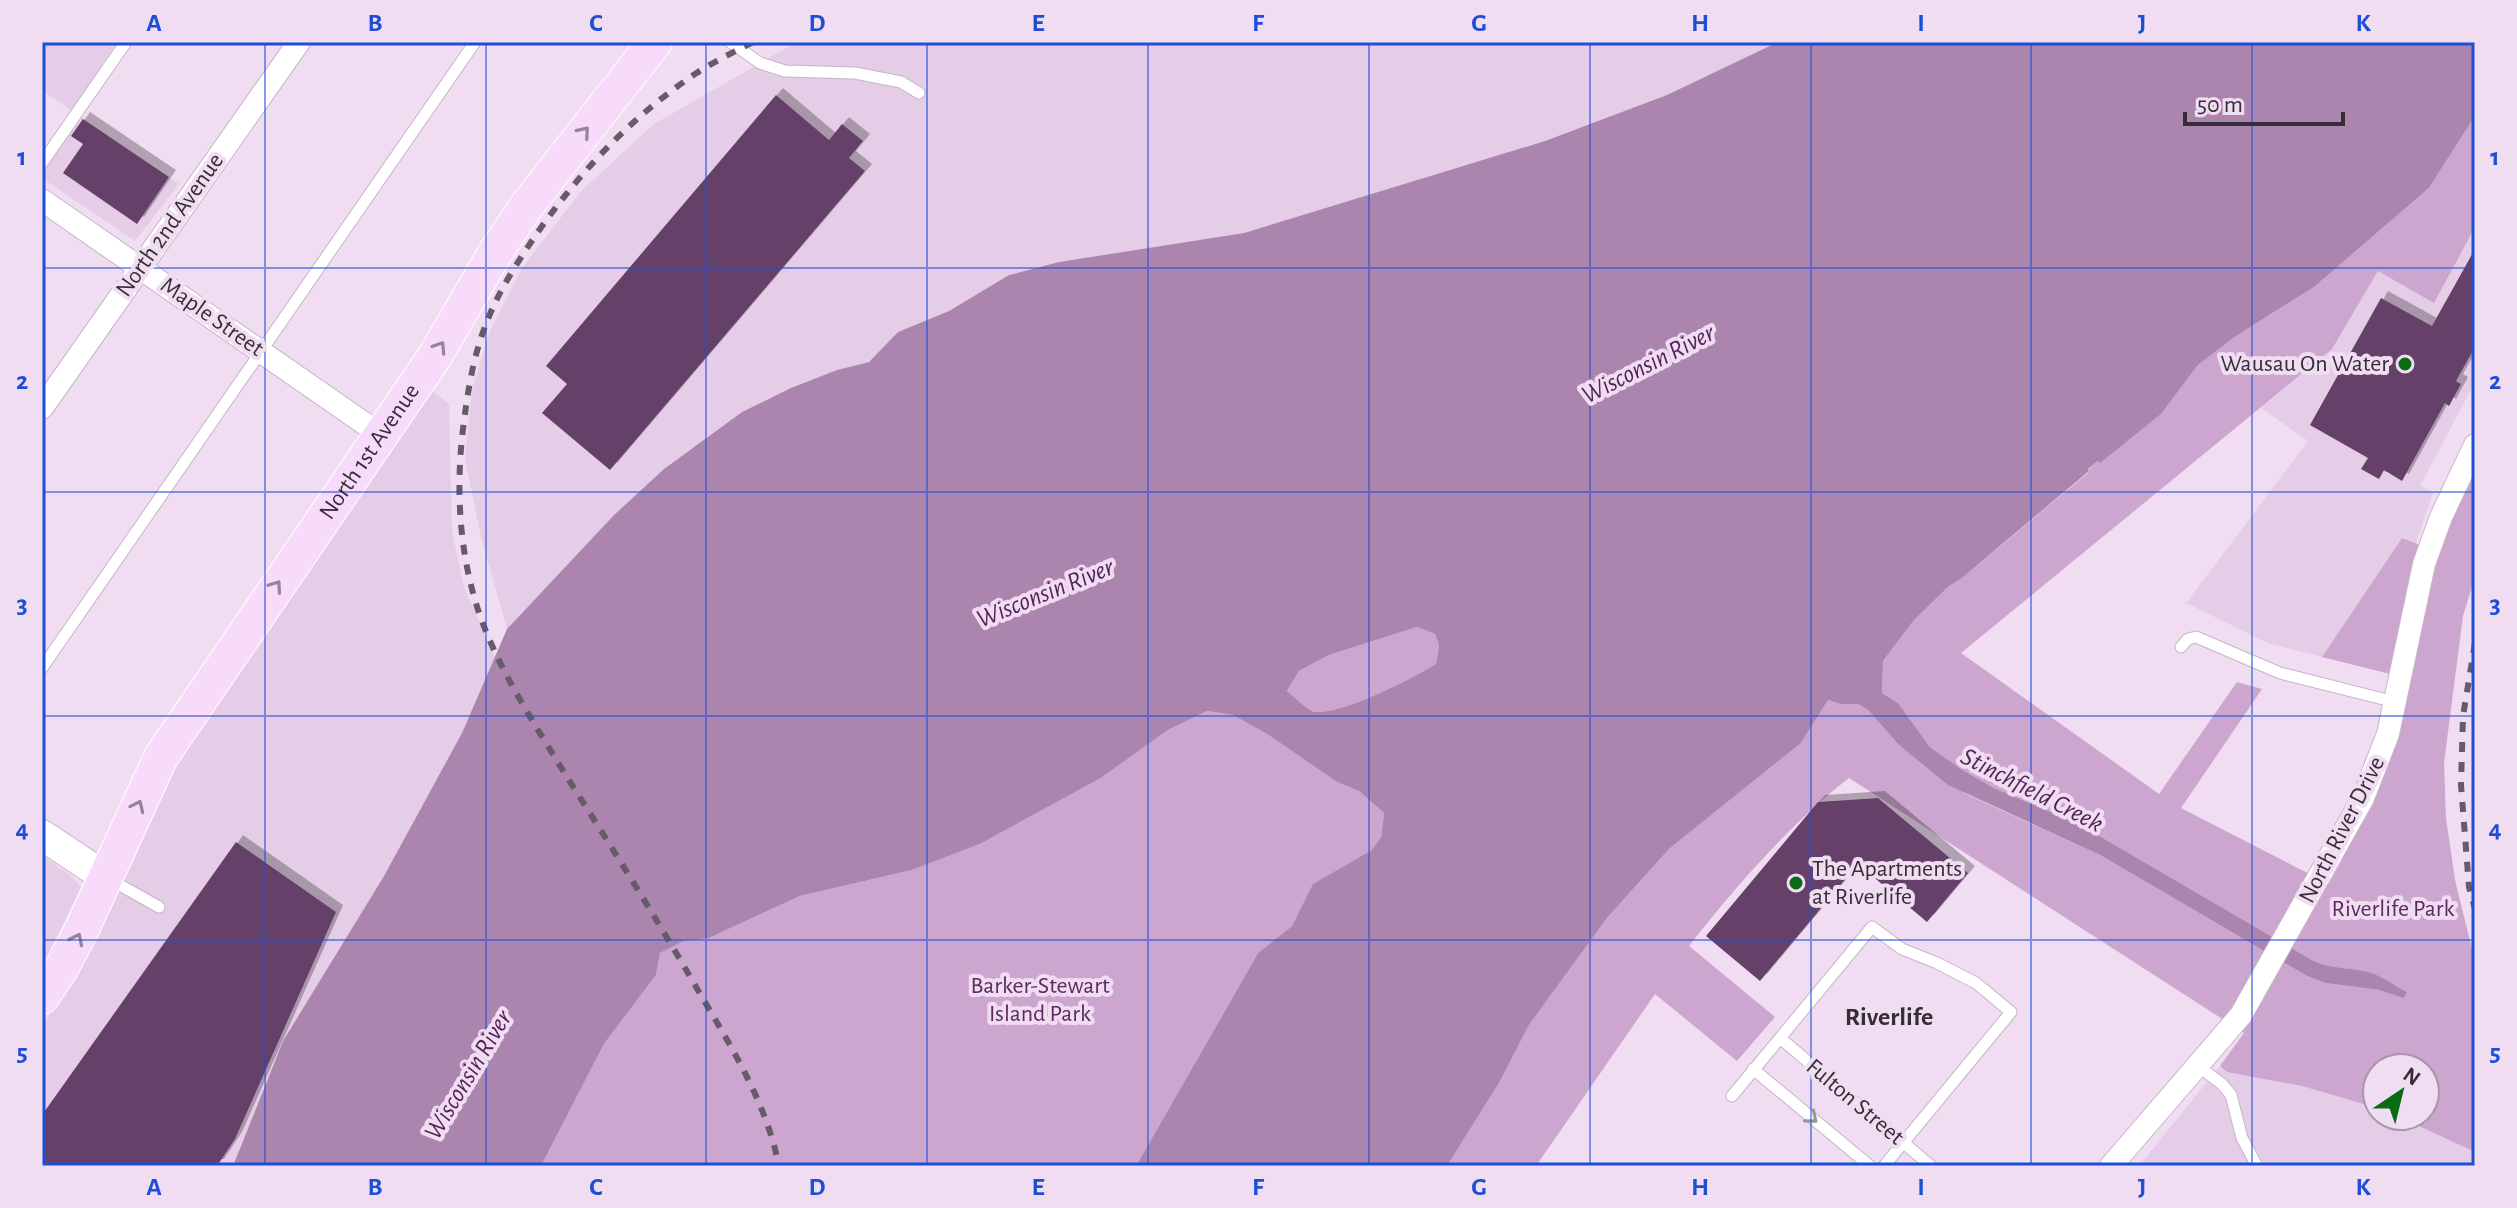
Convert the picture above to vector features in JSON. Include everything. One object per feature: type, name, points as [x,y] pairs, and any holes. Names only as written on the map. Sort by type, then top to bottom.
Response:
[{"type":"main road","name":"North 1st Avenue","points":[[42,997],[61,969],[161,757],[445,340],[495,253],[539,188],[655,42]]},
{"type":"street","name":"North 2nd Avenue","points":[[42,408],[299,42]]},
{"type":"street","name":"Maple Street","points":[[42,200],[381,435]]},
{"type":"street","name":"North River Drive","points":[[2111,1166],[2241,1015],[2299,917],[2363,798],[2383,747],[2395,702],[2424,564],[2441,517],[2475,445]]},
{"type":"street","points":[[42,835],[105,877]]},
{"type":"lane","points":[[42,163],[126,42]]},
{"type":"lane","points":[[42,668],[475,42]]},
{"type":"lane","points":[[730,42],[760,63],[785,71],[855,73],[901,82],[919,93]]},
{"type":"lane","points":[[2181,647],[2190,637],[2196,637],[2280,673],[2395,702]]},
{"type":"lane","points":[[105,877],[159,907]]},
{"type":"lane","points":[[1732,1096],[1872,927],[1902,949],[1956,972],[1990,992],[2011,1012],[1884,1166]]},
{"type":"lane","name":"Fulton Street","points":[[1780,1038],[1931,1166]]},
{"type":"lane","points":[[2198,1066],[2231,1095],[2242,1138],[2257,1166]]},
{"type":"lane","name":"Fulton Street","points":[[1753,1069],[1870,1166]]},
{"type":"shaded area","points":[[42,42],[117,42],[72,111],[42,90]]},
{"type":"shaded area","points":[[797,42],[1778,42],[1667,95],[1545,141],[1244,233],[1059,262],[1009,275],[949,311],[898,332],[869,362],[837,370],[791,388],[742,412],[664,469],[614,515],[507,629],[481,537],[465,459],[472,390],[490,331],[522,268],[582,190],[654,124]]},
{"type":"shaded area","points":[[78,115],[179,184],[135,241],[42,178],[42,171]]},
{"type":"shaded area","points":[[2475,227],[2475,382],[2420,486],[2433,493],[2416,543],[2402,538],[2322,657],[2270,644],[2186,603],[2308,441],[2261,408],[2332,349],[2378,271],[2434,302]]},
{"type":"shaded area","points":[[433,391],[449,404],[452,531],[464,587],[495,657],[462,733],[384,876],[283,1041],[233,1166],[42,1166],[42,1025],[68,988],[170,774],[302,576]]},
{"type":"shaded area","points":[[42,856],[70,875],[81,887],[42,968]]},
{"type":"shaded area","points":[[2220,1066],[2228,1072],[2302,1086],[2361,1103],[2361,1132],[2432,1132],[2475,1152],[2475,1166],[2139,1166]]},
{"type":"green space","name":"Riverlife Park","points":[[2475,116],[2475,227],[2434,303],[2378,271],[2332,349],[1961,653],[2159,794],[2237,682],[2262,689],[2181,808],[2329,884],[2388,759],[2410,679],[2322,657],[2402,538],[2439,552],[2475,467],[2475,577],[2463,616],[2444,763],[2446,818],[2455,880],[2475,961],[2475,1152],[2432,1132],[2441,1132],[2441,1052],[2361,1052],[2361,1103],[2302,1086],[2227,1072],[2220,1066],[2244,1033],[1849,778],[1764,857],[1689,946],[1775,1017],[1737,1061],[1655,994],[1536,1166],[1447,1166],[1499,1083],[1529,1025],[1607,918],[1669,849],[1801,743],[1828,700],[1858,704],[1868,710],[1898,744],[1966,794],[2100,855],[2307,976],[2325,983],[2379,990],[2404,997],[2407,992],[2372,974],[2312,960],[2079,824],[1994,788],[1961,769],[1930,747],[1898,703],[1882,693],[1883,661],[1914,620],[1948,587],[2089,472],[2098,461],[2161,414],[2198,365],[2236,336],[2314,287],[2429,188]]},
{"type":"green space","points":[[1417,627],[1435,634],[1439,646],[1436,664],[1393,687],[1323,712],[1312,711],[1287,691],[1299,671],[1329,655]]},
{"type":"green space","name":"Barker-Stewart Island Park","points":[[1207,711],[1233,715],[1267,734],[1337,782],[1359,791],[1384,813],[1381,837],[1373,850],[1314,884],[1292,926],[1258,953],[1136,1166],[541,1166],[604,1044],[656,975],[660,953],[684,941],[709,938],[800,896],[912,870],[980,844],[1101,778],[1168,730]]},
{"type":"water","name":"Wisconsin River","points":[[1778,42],[2475,42],[2475,116],[2429,188],[2314,287],[2236,336],[2198,365],[2161,414],[2100,463],[2098,461],[2088,469],[1948,587],[1914,620],[1883,661],[1882,693],[1898,703],[1930,747],[1961,769],[1994,788],[2079,824],[2312,960],[2373,974],[2407,992],[2404,998],[2379,990],[2325,983],[2307,976],[2100,855],[1948,785],[1898,744],[1868,710],[1858,704],[1828,700],[1801,743],[1669,849],[1607,918],[1529,1025],[1499,1083],[1447,1166],[1136,1166],[1258,953],[1292,926],[1313,884],[1372,850],[1381,837],[1384,813],[1359,791],[1337,782],[1267,734],[1233,715],[1207,711],[1168,730],[1101,778],[980,844],[912,870],[800,896],[709,938],[684,941],[660,953],[656,975],[604,1044],[541,1166],[233,1166],[283,1041],[384,876],[462,733],[507,629],[614,515],[664,469],[742,412],[791,388],[837,370],[869,362],[898,332],[949,311],[1009,275],[1059,262],[1244,233],[1545,141],[1667,95]],"holes":[[[1417,627],[1435,634],[1439,646],[1436,664],[1355,703],[1323,712],[1312,711],[1287,691],[1299,671],[1329,655]]]},
{"type":"building","points":[[776,95],[829,140],[842,124],[863,141],[849,158],[865,171],[610,470],[542,413],[567,384],[546,366]]},
{"type":"building","points":[[83,119],[169,177],[137,224],[63,173],[83,144],[71,136]]},
{"type":"building","name":"Wausau On Water","points":[[2475,249],[2475,347],[2456,381],[2461,384],[2449,406],[2445,403],[2402,481],[2384,470],[2379,479],[2361,469],[2368,458],[2310,425],[2381,298],[2432,326]]},
{"type":"building","name":"The Apartments at Riverlife","points":[[1878,798],[1968,873],[1927,922],[1858,864],[1760,981],[1706,936],[1818,802]]},
{"type":"building","points":[[236,842],[336,912],[235,1139],[217,1166],[42,1166],[42,1115]]},
{"type":"railway","points":[[753,42],[695,74],[642,115],[573,186],[533,239],[503,287],[479,345],[463,429],[460,494],[462,537],[470,579],[492,646],[528,714],[651,911],[735,1055],[766,1120],[779,1166]]},
{"type":"railway","points":[[2475,643],[2463,716],[2461,785],[2469,887],[2475,909]]},
{"type":"place","name":"Wausau On Water","points":[[2405,364]]},
{"type":"place","name":"The Apartments at Riverlife","points":[[1796,883]]},
{"type":"district","name":"Riverlife","points":[[1889,1017]]},
{"type":"water label","name":"Stinchfield Creek","points":[[2032,790]]}]
